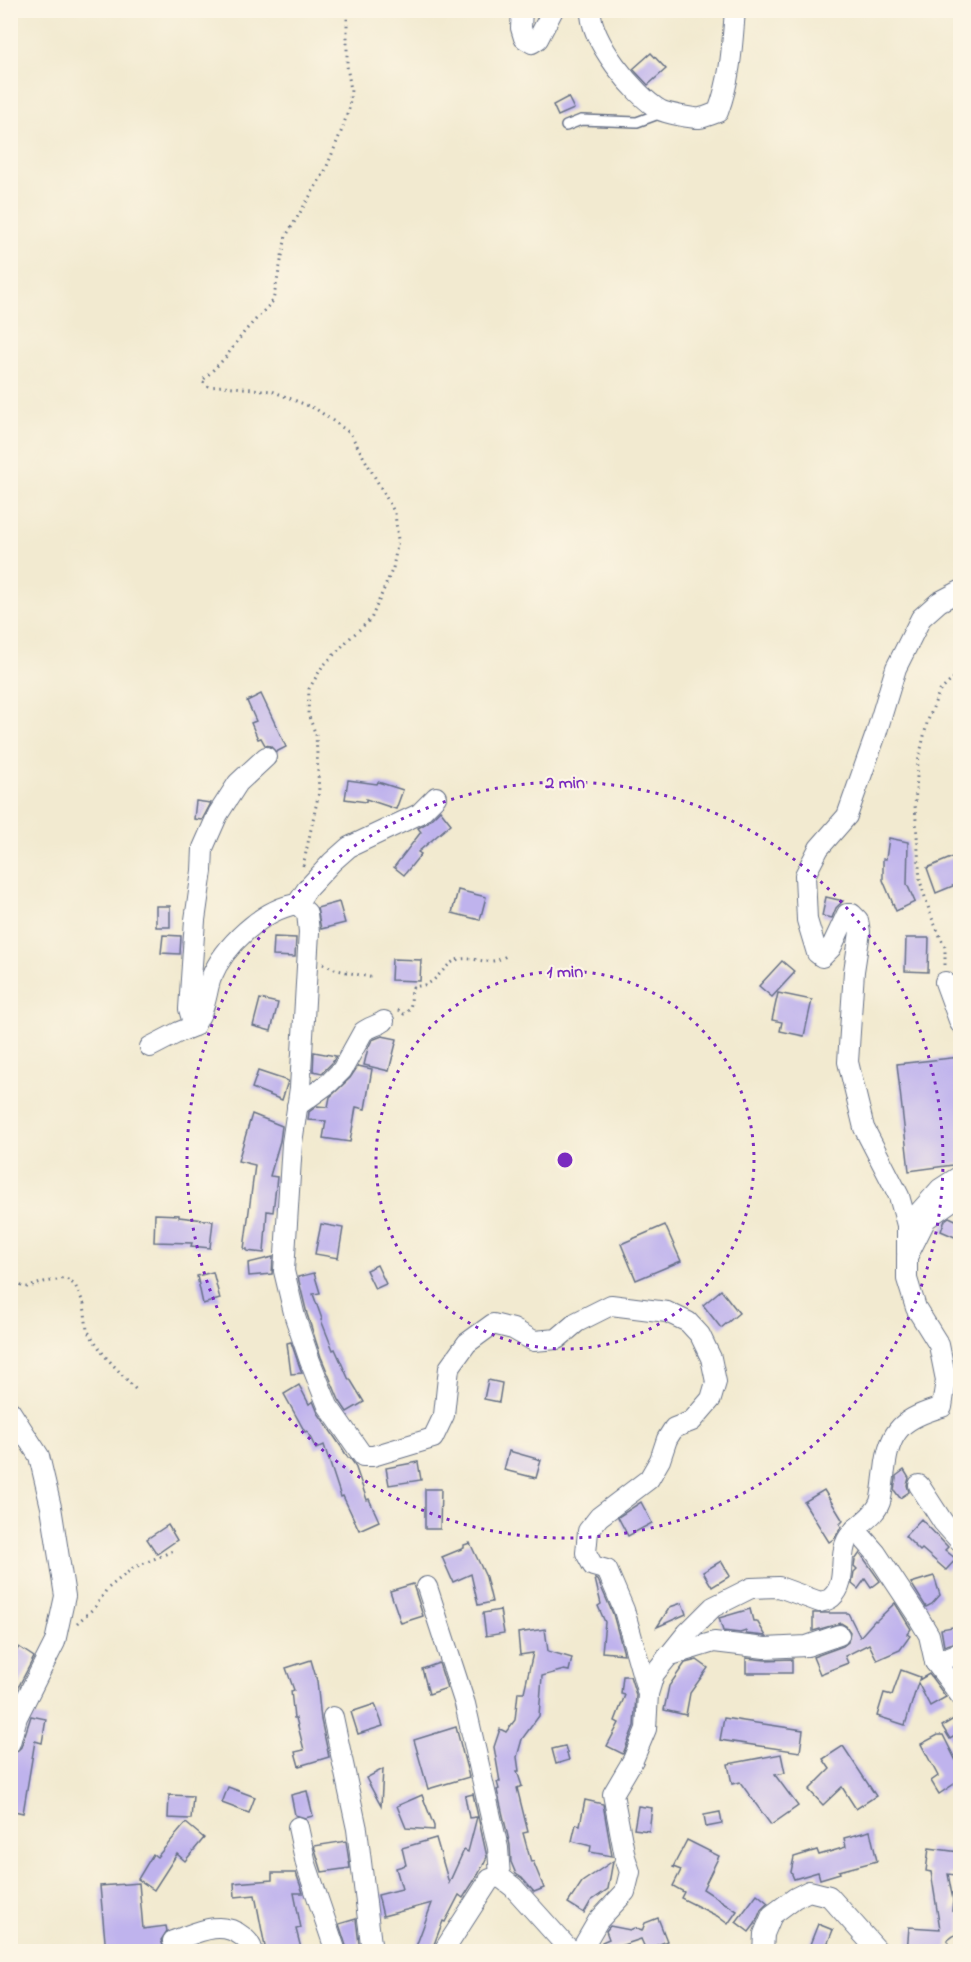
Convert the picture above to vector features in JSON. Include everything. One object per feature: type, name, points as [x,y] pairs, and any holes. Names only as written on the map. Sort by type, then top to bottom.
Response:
[{"type":"street","points":[[522,10],[521,28],[524,38],[532,43],[538,39],[553,10]]},
{"type":"street","points":[[591,10],[590,20],[599,44],[634,89],[661,111],[700,118],[718,112],[730,74],[735,10]]},
{"type":"street","points":[[427,1587],[465,1704],[498,1848],[500,1877],[513,1887],[567,1947],[578,1952],[598,1921],[625,1892],[630,1872],[613,1794],[633,1760],[646,1729],[648,1694],[654,1674],[687,1633],[713,1606],[751,1588],[779,1587],[820,1602],[832,1598],[840,1585],[846,1540],[867,1521],[880,1503],[890,1440],[902,1425],[920,1414],[942,1407],[946,1380],[939,1345],[915,1308],[907,1279],[907,1225],[899,1196],[864,1128],[848,1062],[854,971],[860,932],[858,920],[852,914],[847,914],[831,948],[822,957],[817,953],[807,920],[805,875],[819,848],[847,816],[896,668],[921,618],[939,602],[960,591]]},
{"type":"street","points":[[194,1026],[189,1009],[203,848],[218,814],[238,783],[266,757]]},
{"type":"street","points":[[150,1047],[194,1026],[204,1008],[211,978],[226,951],[253,926],[284,906],[297,904],[313,882],[349,847],[419,814],[436,798]]},
{"type":"street","points":[[297,904],[307,913],[309,932],[284,1271],[295,1317],[328,1406],[363,1456],[373,1456],[433,1438],[444,1415],[449,1368],[467,1343],[494,1324],[513,1329],[534,1341],[557,1339],[578,1322],[611,1305],[667,1311],[688,1322],[700,1335],[711,1358],[716,1382],[711,1400],[692,1421],[674,1428],[649,1479],[599,1517],[588,1531],[586,1553],[592,1566],[607,1570],[624,1610],[648,1694]]},
{"type":"street","points":[[945,982],[960,1023]]},
{"type":"street","points":[[297,1106],[329,1083],[342,1070],[363,1032],[384,1021]]},
{"type":"street","points":[[907,1225],[940,1189],[960,1176]]},
{"type":"street","points":[[907,1257],[926,1219],[960,1195]]},
{"type":"street","points":[[10,1411],[39,1456],[51,1506],[65,1596],[55,1642],[17,1717],[10,1743]]},
{"type":"street","points":[[919,1485],[943,1522],[960,1541]]},
{"type":"street","points":[[855,1530],[876,1553],[917,1615],[929,1635],[935,1662],[960,1695]]},
{"type":"street","points":[[668,1656],[714,1642],[765,1648],[807,1646],[839,1635]]},
{"type":"street","points":[[935,1662],[960,1653]]},
{"type":"street","points":[[333,1717],[357,1829],[372,1952]]},
{"type":"street","points":[[298,1827],[306,1864],[336,1952]]},
{"type":"street","points":[[443,1952],[490,1879],[500,1877]]},
{"type":"street","points":[[763,1952],[764,1934],[772,1915],[795,1898],[809,1892],[829,1896],[879,1952]]},
{"type":"street","points":[[173,1941],[215,1927],[233,1929],[250,1943],[253,1952]]},
{"type":"lane","points":[[566,126],[581,120],[637,122],[666,112]]},
{"type":"path","points":[[303,871],[319,792],[316,735],[308,714],[309,688],[322,667],[371,619],[393,568],[398,540],[395,513],[350,433],[316,409],[272,391],[224,386],[209,387],[202,381],[225,358],[273,301],[286,236],[325,171],[341,132],[349,109],[351,90],[347,66],[347,10]]},
{"type":"path","points":[[945,982],[945,947],[931,916],[920,881],[915,805],[918,762],[927,723],[939,692],[960,674]]},
{"type":"path","points":[[308,951],[321,964],[374,978]]},
{"type":"path","points":[[384,1021],[389,1009],[395,1008],[404,1014],[408,1013],[411,1007],[413,987],[427,984],[453,962],[460,959],[497,962],[506,956]]},
{"type":"path","points":[[10,1280],[20,1286],[31,1288],[65,1278],[75,1285],[84,1304],[87,1330],[104,1354],[138,1392]]},
{"type":"path","points":[[55,1642],[95,1607],[107,1589],[133,1568],[175,1550]]},
{"type":"building","points":[[651,53],[666,69],[648,85],[633,69]]},
{"type":"building","points":[[568,97],[574,109],[558,116],[553,105]]},
{"type":"building","points":[[261,694],[286,747],[276,752],[270,746],[265,745],[261,738],[258,739],[251,723],[256,721],[247,701]]},
{"type":"building","points":[[348,780],[377,784],[378,782],[403,790],[396,809],[366,799],[366,802],[345,799]]},
{"type":"building","points":[[196,801],[211,803],[202,820],[194,819]]},
{"type":"building","points":[[440,810],[451,824],[418,852],[421,854],[404,875],[394,867],[421,832],[418,828],[427,823]]},
{"type":"building","points":[[889,838],[908,842],[907,884],[915,902],[896,911],[883,880],[883,859],[886,859]]},
{"type":"building","points":[[953,857],[960,876],[960,883],[936,893],[927,868]]},
{"type":"building","points":[[458,890],[486,897],[480,920],[452,913]]},
{"type":"building","points":[[826,897],[843,901],[836,908],[832,918],[822,916]]},
{"type":"building","points":[[339,902],[345,923],[321,929],[317,908]]},
{"type":"building","points":[[156,906],[170,906],[170,927],[156,927]]},
{"type":"building","points":[[163,935],[181,936],[180,954],[161,953]]},
{"type":"building","points":[[274,937],[296,938],[295,957],[273,956]]},
{"type":"building","points":[[906,938],[929,938],[928,972],[905,971]]},
{"type":"building","points":[[392,959],[421,960],[420,981],[391,980]]},
{"type":"building","points":[[782,961],[795,972],[772,997],[759,986]]},
{"type":"building","points":[[778,993],[812,1000],[804,1036],[780,1031],[782,1022],[772,1020]]},
{"type":"building","points":[[260,999],[278,1003],[271,1031],[253,1026]]},
{"type":"building","points":[[382,1036],[397,1039],[389,1071],[364,1065],[372,1040]]},
{"type":"building","points":[[314,1052],[336,1056],[322,1073],[313,1071]]},
{"type":"building","points":[[960,1057],[960,1164],[909,1171],[897,1064]]},
{"type":"building","points":[[358,1066],[372,1069],[365,1109],[356,1107],[350,1142],[323,1138],[326,1121],[308,1120],[309,1112],[317,1106],[328,1107],[330,1097],[350,1078]]},
{"type":"building","points":[[258,1071],[288,1081],[282,1100],[252,1088]]},
{"type":"building","points":[[252,1114],[282,1126],[270,1176],[277,1177],[273,1212],[267,1211],[264,1253],[244,1249],[255,1165],[238,1161]]},
{"type":"building","points":[[155,1214],[179,1215],[179,1217],[213,1221],[210,1248],[191,1246],[192,1243],[154,1242]]},
{"type":"building","points":[[949,1217],[960,1222],[957,1238],[941,1231],[945,1220]]},
{"type":"building","points":[[321,1224],[343,1228],[338,1258],[315,1254]]},
{"type":"building","points":[[665,1225],[681,1261],[636,1280],[621,1244]]},
{"type":"building","points":[[273,1257],[272,1274],[249,1276],[248,1263]]},
{"type":"building","points":[[377,1265],[386,1284],[375,1289],[366,1270]]},
{"type":"building","points":[[213,1272],[220,1299],[203,1304],[197,1276]]},
{"type":"building","points":[[314,1273],[320,1293],[313,1294],[321,1320],[333,1350],[335,1349],[349,1380],[364,1402],[347,1412],[339,1400],[321,1357],[298,1277]]},
{"type":"building","points":[[721,1290],[739,1313],[721,1328],[703,1305]]},
{"type":"building","points":[[291,1342],[302,1373],[291,1374],[287,1343]]},
{"type":"building","points":[[488,1380],[502,1383],[499,1402],[484,1399]]},
{"type":"building","points":[[299,1385],[309,1404],[313,1401],[318,1413],[355,1465],[367,1500],[369,1499],[379,1521],[359,1530],[343,1496],[341,1497],[324,1445],[316,1449],[284,1394]]},
{"type":"building","points":[[509,1451],[541,1460],[536,1478],[504,1470]]},
{"type":"building","points":[[418,1462],[421,1480],[389,1485],[386,1468]]},
{"type":"building","points":[[904,1470],[909,1478],[907,1485],[909,1492],[900,1498],[894,1490],[896,1476]]},
{"type":"building","points":[[425,1489],[441,1489],[440,1529],[425,1529]]},
{"type":"building","points":[[824,1490],[843,1521],[835,1538],[829,1542],[804,1502]]},
{"type":"building","points":[[641,1502],[652,1523],[628,1536],[618,1517]]},
{"type":"building","points":[[921,1519],[948,1547],[945,1550],[956,1559],[946,1570],[922,1549],[920,1551],[905,1536]]},
{"type":"building","points":[[168,1525],[177,1540],[157,1554],[147,1539]]},
{"type":"building","points":[[470,1543],[486,1577],[492,1602],[478,1605],[471,1574],[453,1582],[442,1557]]},
{"type":"building","points":[[860,1553],[880,1581],[871,1588],[865,1579],[858,1589],[852,1584],[854,1572],[857,1569],[854,1566],[855,1560]]},
{"type":"building","points":[[721,1561],[730,1576],[712,1587],[703,1572]]},
{"type":"building","points":[[934,1576],[940,1595],[926,1607],[911,1583]]},
{"type":"building","points":[[595,1579],[598,1580],[613,1614],[624,1654],[602,1652],[605,1622],[598,1606],[601,1604]]},
{"type":"building","points":[[413,1584],[423,1616],[401,1623],[390,1591]]},
{"type":"building","points":[[682,1603],[686,1614],[657,1627],[670,1607]]},
{"type":"building","points":[[895,1603],[911,1629],[907,1634],[910,1636],[900,1650],[877,1660],[869,1644],[845,1656],[848,1663],[820,1674],[813,1657],[843,1646],[848,1642],[850,1632],[841,1623],[813,1631],[813,1613],[848,1613],[860,1637]]},
{"type":"building","points":[[750,1609],[753,1621],[757,1621],[766,1636],[746,1634],[746,1631],[740,1633],[723,1631],[719,1618]]},
{"type":"building","points":[[500,1610],[504,1633],[486,1636],[483,1613]]},
{"type":"building","points":[[958,1626],[960,1641],[944,1646],[941,1629]]},
{"type":"building","points":[[545,1629],[548,1651],[572,1658],[569,1671],[564,1670],[542,1676],[539,1716],[522,1739],[517,1757],[519,1771],[517,1771],[522,1786],[517,1788],[528,1832],[523,1833],[531,1862],[533,1861],[544,1888],[534,1892],[516,1874],[511,1862],[510,1845],[497,1790],[499,1789],[497,1782],[500,1782],[494,1747],[500,1729],[506,1732],[515,1720],[518,1692],[524,1692],[533,1653],[520,1655],[518,1633]]},
{"type":"building","points":[[19,1647],[34,1657],[10,1703],[10,1660]]},
{"type":"building","points":[[746,1658],[792,1659],[792,1673],[746,1673]]},
{"type":"building","points":[[311,1660],[317,1681],[321,1720],[329,1757],[299,1766],[295,1752],[304,1750],[296,1718],[294,1718],[291,1691],[294,1690],[286,1668]]},
{"type":"building","points":[[697,1660],[708,1668],[690,1693],[686,1715],[664,1710],[669,1686],[685,1663]]},
{"type":"building","points":[[439,1663],[447,1688],[429,1694],[422,1669]]},
{"type":"building","points":[[901,1670],[920,1677],[919,1680],[929,1674],[946,1697],[930,1706],[918,1683],[905,1725],[877,1716],[884,1693],[892,1695]]},
{"type":"building","points":[[623,1676],[630,1676],[636,1695],[634,1726],[623,1754],[607,1746],[619,1723],[615,1721],[625,1695],[621,1694]]},
{"type":"building","points":[[375,1704],[383,1726],[358,1734],[351,1712]]},
{"type":"building","points":[[960,1715],[960,1733],[950,1739],[942,1726]]},
{"type":"building","points":[[31,1716],[46,1719],[42,1743],[35,1741],[23,1813],[10,1810],[10,1770],[14,1754],[21,1747]]},
{"type":"building","points":[[724,1718],[803,1730],[800,1752],[720,1740]]},
{"type":"building","points":[[456,1727],[469,1777],[428,1789],[414,1740]]},
{"type":"building","points":[[938,1735],[943,1735],[960,1769],[960,1780],[939,1794],[931,1781],[938,1776],[921,1744]]},
{"type":"building","points":[[565,1746],[569,1760],[556,1764],[552,1749]]},
{"type":"building","points":[[843,1746],[876,1796],[856,1809],[842,1787],[823,1805],[809,1790],[830,1769],[823,1759]]},
{"type":"building","points":[[781,1754],[785,1773],[775,1775],[798,1806],[771,1825],[740,1782],[732,1784],[728,1764]]},
{"type":"building","points":[[383,1769],[381,1806],[366,1778]]},
{"type":"building","points":[[228,1787],[255,1797],[249,1813],[222,1803]]},
{"type":"building","points":[[307,1791],[313,1816],[305,1818],[295,1815],[291,1795]]},
{"type":"building","points":[[473,1794],[487,1857],[463,1898],[459,1895],[445,1922],[443,1921],[431,1952],[414,1952],[432,1903],[383,1916],[378,1895],[402,1889],[396,1868],[406,1865],[402,1848],[436,1838],[449,1883],[464,1850],[468,1852],[477,1817],[469,1818],[465,1796]]},
{"type":"building","points":[[169,1795],[193,1796],[191,1819],[168,1818]]},
{"type":"building","points":[[422,1795],[434,1830],[406,1828],[397,1806]]},
{"type":"building","points":[[585,1800],[603,1804],[612,1856],[590,1852],[591,1846],[572,1841],[576,1824],[580,1825]]},
{"type":"building","points":[[638,1806],[652,1808],[649,1831],[634,1829]]},
{"type":"building","points":[[720,1812],[722,1824],[706,1827],[704,1815]]},
{"type":"building","points":[[186,1823],[204,1838],[185,1861],[177,1854],[154,1890],[138,1879],[153,1854],[157,1857]]},
{"type":"building","points":[[870,1831],[877,1861],[839,1871],[840,1873],[820,1879],[818,1872],[794,1879],[791,1872],[794,1857],[817,1850],[819,1855],[846,1847],[844,1838]]},
{"type":"building","points":[[687,1840],[719,1856],[703,1889],[737,1911],[728,1924],[681,1898],[684,1892],[673,1886],[681,1870],[673,1867]]},
{"type":"building","points":[[346,1841],[350,1868],[322,1872],[314,1846]]},
{"type":"building","points":[[929,1848],[959,1852],[956,1875],[948,1874],[953,1900],[952,1911],[960,1905],[960,1931],[948,1940],[947,1949],[943,1952],[907,1952],[909,1927],[940,1929],[931,1872],[926,1871]]},
{"type":"building","points":[[613,1861],[608,1889],[591,1901],[584,1913],[568,1903],[582,1882]]},
{"type":"building","points":[[272,1873],[296,1873],[303,1893],[294,1893],[301,1928],[296,1929],[302,1952],[266,1952],[255,1895],[235,1897],[234,1883],[272,1880]]},
{"type":"building","points":[[139,1883],[143,1929],[166,1926],[167,1931],[161,1940],[164,1949],[145,1952],[106,1952],[100,1886]]},
{"type":"building","points":[[757,1894],[768,1903],[761,1910],[749,1932],[736,1922]]},
{"type":"building","points":[[658,1918],[667,1941],[646,1950],[641,1939],[605,1951],[602,1942],[609,1939],[606,1931],[610,1926],[642,1931],[645,1923]]},
{"type":"building","points":[[356,1919],[360,1952],[348,1952],[339,1924]]},
{"type":"building","points":[[818,1924],[833,1930],[824,1952],[807,1952]]}]
